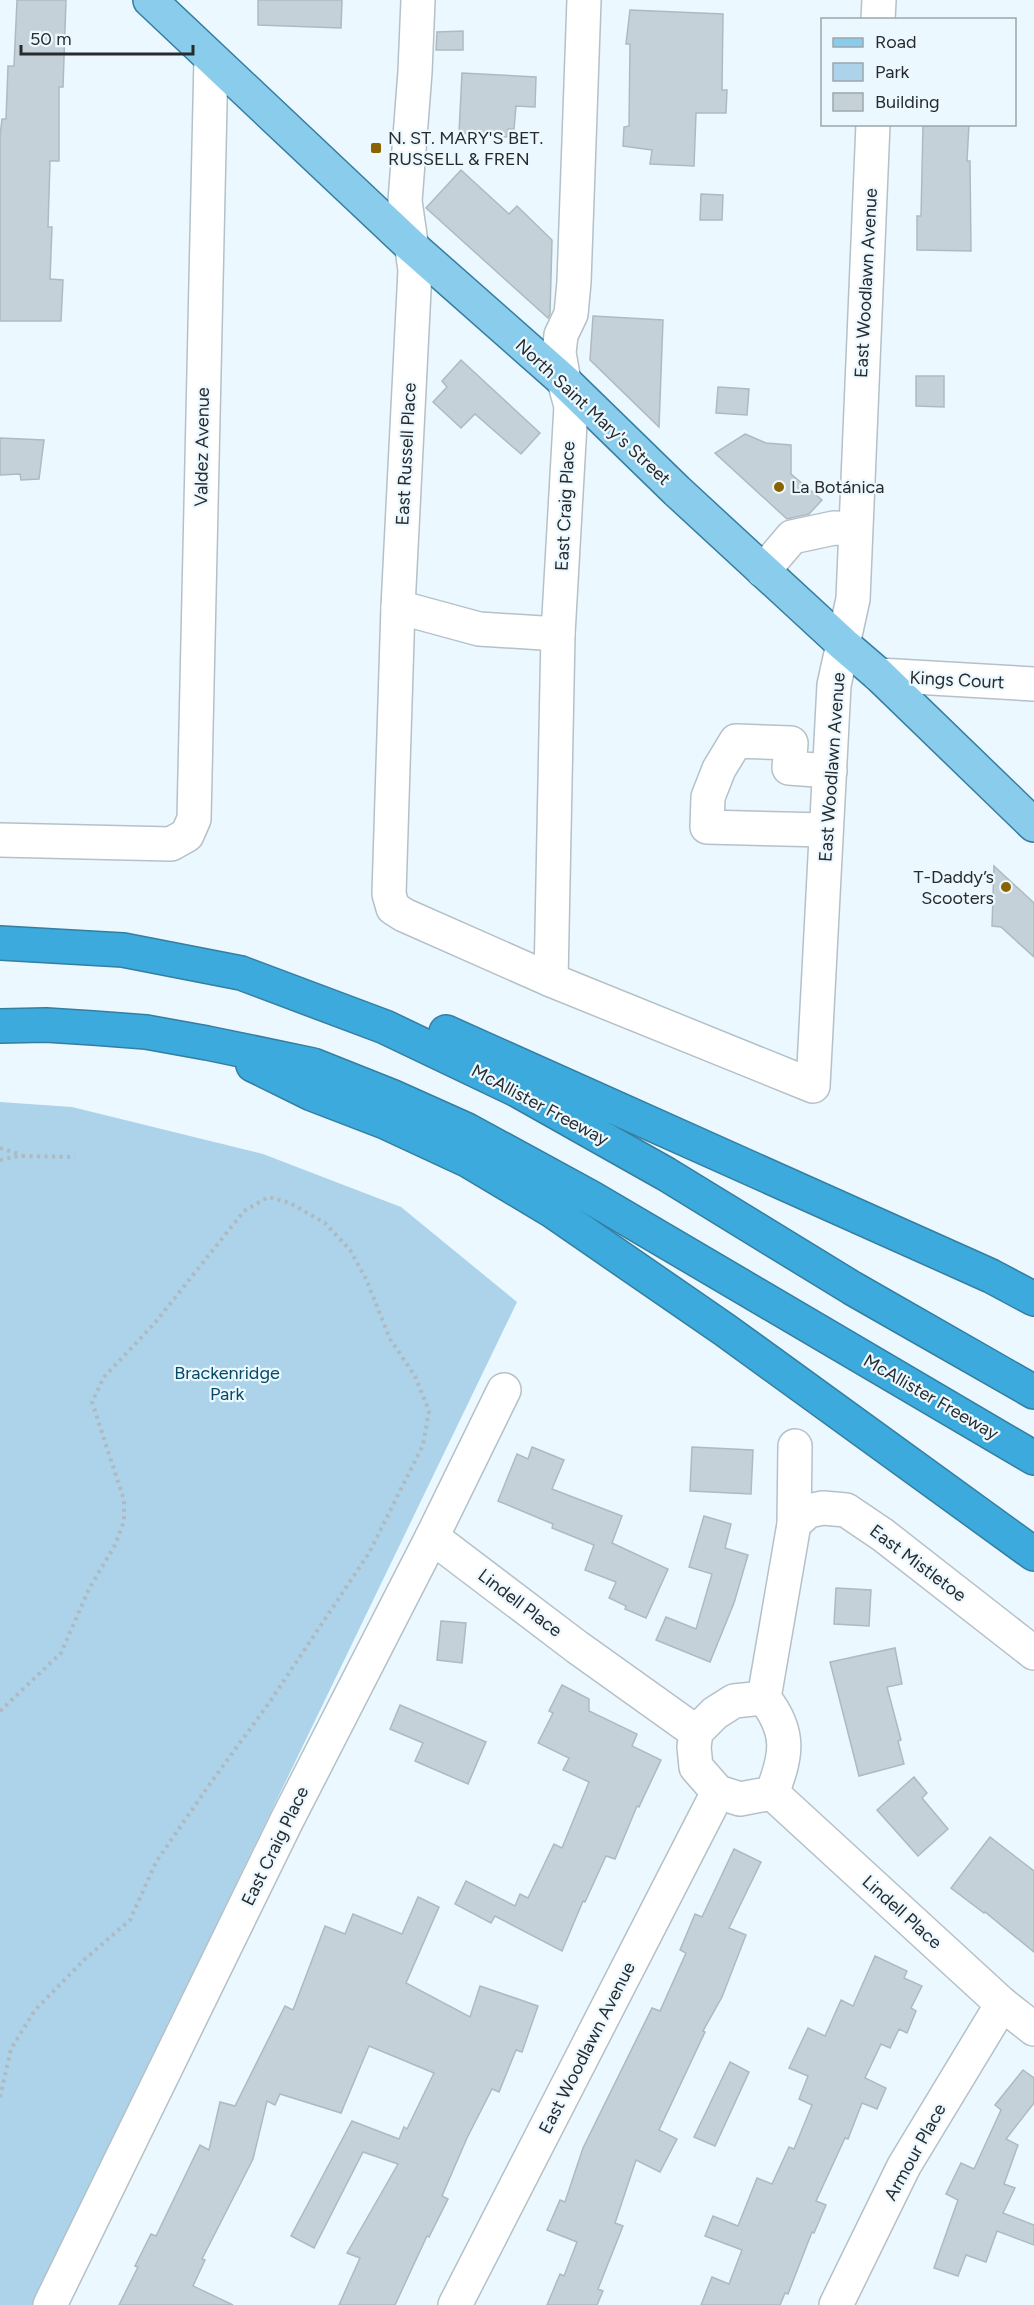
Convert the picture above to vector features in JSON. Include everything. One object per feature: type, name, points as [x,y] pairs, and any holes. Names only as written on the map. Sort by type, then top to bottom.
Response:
[{"type":"highway","name":"McAllister Freeway","points":[[0,943],[123,950],[241,973],[385,1027],[518,1090],[666,1174],[852,1288],[1034,1392]]},
{"type":"highway","points":[[241,973],[345,996],[396,1011],[980,1271],[1034,1299]]},
{"type":"highway","name":"McAllister Freeway","points":[[0,1026],[46,1025],[146,1032],[207,1042],[313,1065],[391,1096],[467,1130],[590,1197],[1034,1458]]},
{"type":"highway","points":[[207,1042],[312,1094],[385,1122],[469,1161],[551,1210],[725,1330],[1034,1554]]},
{"type":"main road","name":"North Saint Mary's Street","points":[[150,0],[410,245],[564,381],[677,491],[879,675],[1034,825]]},
{"type":"street","name":"East Russell Place","points":[[418,0],[405,201],[415,270],[398,607],[389,894],[393,908],[404,915],[551,980]]},
{"type":"street","name":"East Craig Place","points":[[551,980],[558,634],[571,406],[559,353],[561,335],[571,314],[574,282],[584,0]]},
{"type":"street","points":[[878,18],[879,0]]},
{"type":"street","name":"Valdez Avenue","points":[[0,840],[171,844],[187,835],[194,819],[211,58]]},
{"type":"street","name":"East Woodlawn Avenue","points":[[551,980],[813,1086],[834,685],[853,599],[873,126]]},
{"type":"street","points":[[764,571],[792,537],[834,528],[855,529]]},
{"type":"street","points":[[398,607],[479,629],[558,634]]},
{"type":"street","name":"Kings Court","points":[[879,675],[1034,684]]},
{"type":"street","points":[[826,830],[707,827],[708,797],[719,769],[736,741],[791,743],[789,768],[830,771]]},
{"type":"street","name":"East Craig Place","points":[[50,2305],[286,1822],[432,1537],[504,1390]]},
{"type":"street","points":[[764,1698],[734,1701],[715,1713],[696,1732],[694,1747],[696,1767],[718,1792],[741,1799],[772,1793],[782,1767],[784,1741],[778,1715],[764,1698],[794,1524],[795,1446]]},
{"type":"street","name":"East Mistletoe","points":[[794,1524],[808,1511],[823,1508],[846,1510],[883,1535],[1034,1653]]},
{"type":"street","name":"Lindell Place","points":[[432,1537],[577,1647],[696,1732]]},
{"type":"street","name":"East Woodlawn Avenue","points":[[455,2305],[718,1792]]},
{"type":"street","name":"Lindell Place","points":[[772,1793],[1002,2004],[1034,2030]]},
{"type":"street","name":"Armour Place","points":[[836,2305],[904,2166],[1002,2004]]},
{"type":"path","points":[[0,1148],[28,1156]]},
{"type":"path","points":[[0,1160],[28,1156],[75,1157]]},
{"type":"path","points":[[0,1711],[61,1653],[89,1588],[115,1545],[123,1521],[124,1500],[92,1402],[104,1377],[154,1324],[244,1211],[268,1197],[290,1203],[324,1223],[350,1250],[366,1279],[390,1339],[415,1376],[429,1412],[423,1445],[369,1553],[269,1703],[156,1862],[130,1920],[84,1960],[36,2010],[11,2049],[0,2097]]},
{"type":"green space","name":"Brackenridge Park","points":[[0,1102],[72,1107],[263,1154],[401,1207],[517,1302],[33,2305],[0,2305]]},
{"type":"building","points":[[17,0],[66,0],[63,87],[59,87],[59,161],[50,161],[48,227],[52,227],[50,279],[63,280],[61,321],[0,321],[0,136],[2,119],[6,119],[8,66],[14,66]]},
{"type":"building","points":[[258,0],[342,0],[341,28],[258,25]]},
{"type":"building","points":[[630,10],[723,14],[722,90],[727,90],[726,113],[696,113],[694,166],[650,164],[652,150],[623,146],[624,127],[629,126],[630,44],[626,44]]},
{"type":"building","points":[[463,31],[463,50],[436,50],[437,32]]},
{"type":"building","points":[[462,73],[536,77],[535,107],[516,106],[514,129],[508,129],[507,137],[459,133]]},
{"type":"building","points":[[923,126],[969,126],[967,161],[970,161],[971,251],[917,250],[917,216],[921,216]]},
{"type":"building","points":[[461,170],[509,214],[517,206],[552,240],[548,318],[426,208]]},
{"type":"building","points":[[701,194],[723,195],[722,220],[700,220]]},
{"type":"building","points":[[593,316],[663,320],[659,427],[590,360]]},
{"type":"building","points":[[461,360],[540,433],[521,454],[475,414],[461,428],[433,402],[447,387],[442,381]]},
{"type":"building","points":[[916,376],[944,376],[944,407],[916,406]]},
{"type":"building","points":[[718,387],[749,389],[747,415],[716,413]]},
{"type":"building","name":"La Botánica","points":[[745,434],[766,443],[791,445],[791,474],[822,500],[809,514],[787,519],[715,453]]},
{"type":"building","points":[[0,438],[44,440],[39,479],[21,480],[20,474],[0,475]]},
{"type":"building","points":[[994,866],[1034,903],[1034,957],[1001,927],[992,926]]},
{"type":"building","points":[[532,1447],[564,1460],[552,1489],[622,1516],[612,1543],[668,1569],[646,1618],[625,1609],[626,1606],[609,1598],[616,1582],[585,1570],[594,1545],[552,1528],[553,1524],[498,1501],[517,1454],[528,1459]]},
{"type":"building","points":[[692,1447],[753,1450],[751,1494],[690,1491]]},
{"type":"building","points":[[704,1516],[731,1524],[725,1548],[748,1555],[734,1603],[710,1662],[656,1640],[666,1617],[696,1629],[712,1574],[689,1567]]},
{"type":"building","points":[[836,1588],[871,1590],[869,1626],[834,1624]]},
{"type":"building","points":[[441,1621],[466,1623],[462,1663],[437,1660]]},
{"type":"building","points":[[895,1648],[902,1684],[887,1687],[901,1740],[898,1741],[904,1764],[859,1776],[830,1662]]},
{"type":"building","points":[[562,1685],[589,1699],[589,1711],[637,1734],[632,1746],[661,1760],[639,1807],[637,1806],[615,1859],[606,1856],[585,1902],[583,1901],[562,1951],[495,1916],[491,1923],[455,1904],[466,1881],[515,1906],[520,1894],[528,1898],[554,1844],[562,1848],[589,1782],[563,1770],[569,1758],[538,1743],[553,1713],[549,1711]]},
{"type":"building","points":[[400,1705],[486,1742],[468,1784],[415,1761],[423,1743],[390,1729]]},
{"type":"building","points":[[914,1777],[927,1793],[922,1798],[948,1829],[918,1856],[877,1810]]},
{"type":"building","points":[[990,1837],[1034,1871],[1034,1952],[951,1888]]},
{"type":"building","points":[[734,1849],[761,1862],[729,1928],[746,1935],[722,1997],[703,2031],[705,2032],[659,2130],[677,2139],[660,2172],[636,2160],[615,2223],[623,2226],[598,2289],[603,2291],[597,2305],[547,2305],[560,2274],[564,2276],[577,2242],[547,2230],[560,2200],[565,2202],[583,2148],[652,2008],[660,2011],[686,1953],[680,1950],[695,1914],[702,1917]]},
{"type":"building","points":[[418,1897],[439,1907],[406,1983],[470,2017],[480,1986],[538,2006],[522,2052],[516,2050],[499,2092],[492,2089],[467,2138],[442,2196],[448,2199],[429,2237],[427,2236],[395,2305],[339,2305],[360,2258],[347,2253],[398,2164],[363,2152],[314,2248],[291,2236],[352,2121],[399,2139],[404,2127],[407,2129],[434,2073],[369,2046],[341,2113],[280,2094],[275,2105],[267,2101],[253,2159],[202,2259],[205,2260],[193,2286],[233,2305],[119,2305],[151,2234],[156,2236],[200,2145],[209,2150],[220,2102],[235,2106],[285,2006],[293,2010],[325,1926],[345,1934],[353,1914],[402,1934]]},
{"type":"building","points":[[875,1956],[907,1971],[904,1978],[922,1986],[911,2008],[916,2011],[907,2033],[899,2029],[890,2048],[881,2044],[865,2078],[886,2088],[877,2109],[862,2103],[848,2139],[845,2138],[816,2201],[826,2205],[814,2233],[812,2232],[788,2294],[785,2293],[780,2305],[701,2305],[712,2277],[729,2284],[742,2250],[705,2236],[713,2216],[738,2226],[757,2178],[772,2184],[789,2147],[794,2149],[812,2105],[799,2099],[808,2076],[789,2068],[808,2028],[825,2036],[841,2000],[853,2006]]},
{"type":"building","points":[[730,2062],[749,2072],[715,2146],[694,2137]]},
{"type":"building","points":[[1023,2070],[1034,2078],[1034,2103],[1006,2139],[1018,2145],[1004,2184],[1015,2188],[1003,2213],[1034,2225],[1034,2245],[997,2231],[986,2262],[966,2255],[958,2276],[934,2268],[958,2200],[946,2194],[961,2163],[974,2169],[1001,2110],[995,2105]]},
{"type":"place","name":"N. ST. MARY'S BET. RUSSELL & FREN","points":[[376,148]]},
{"type":"place","name":"La Botánica","points":[[779,487]]},
{"type":"place","name":"T-Daddy’s Scooters","points":[[1006,887]]}]
